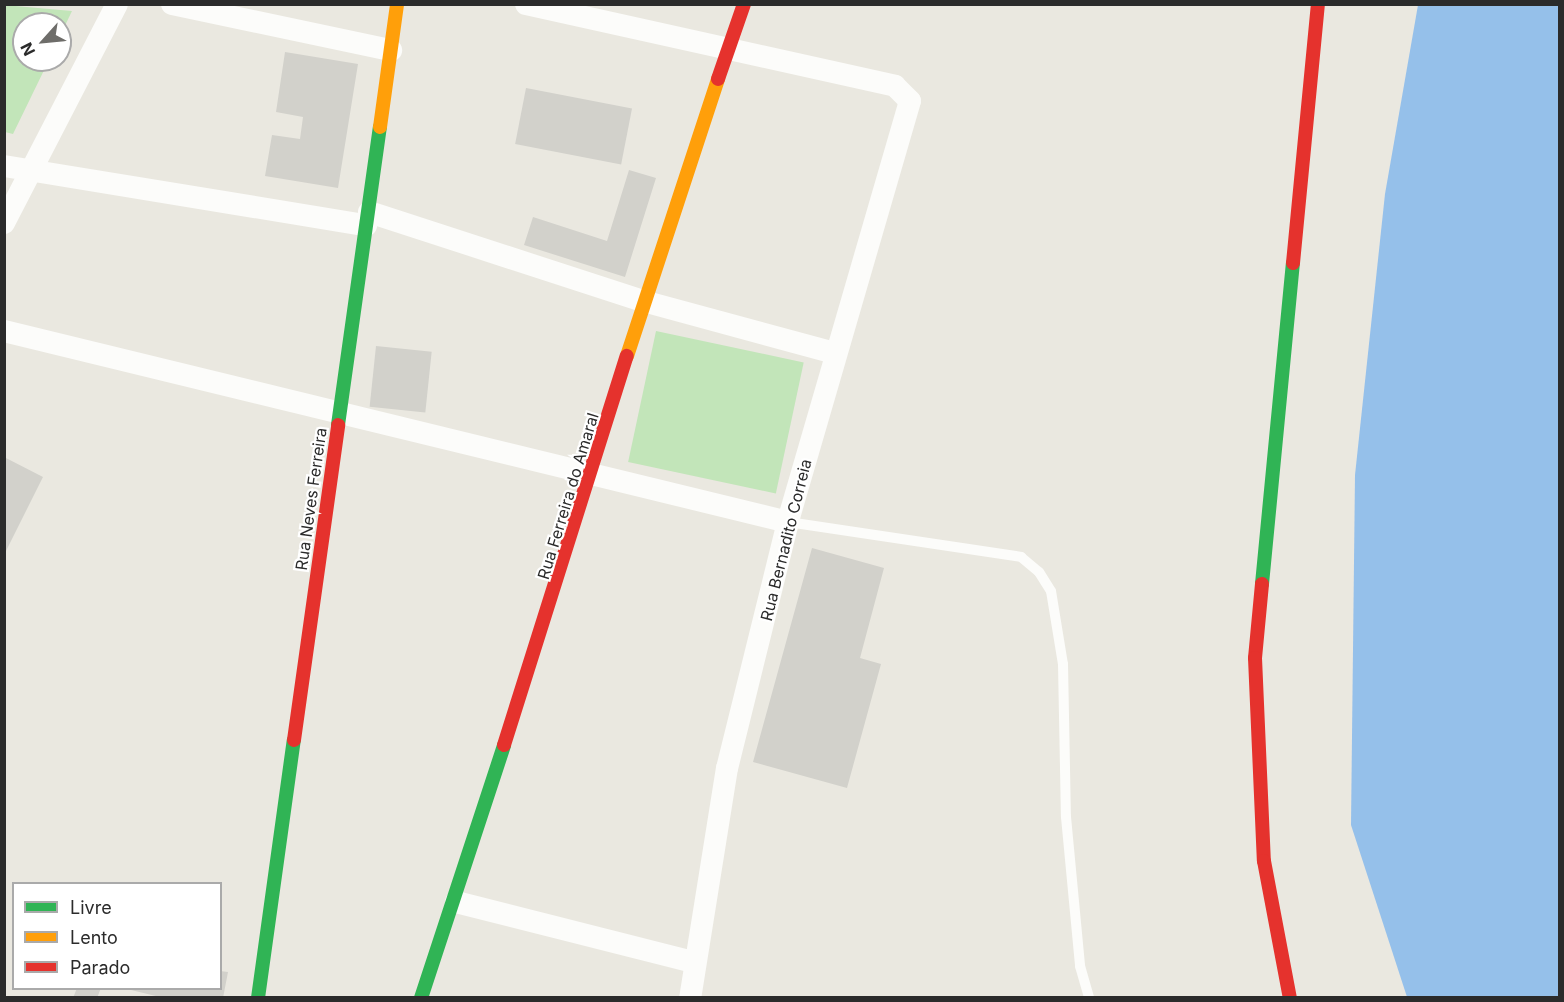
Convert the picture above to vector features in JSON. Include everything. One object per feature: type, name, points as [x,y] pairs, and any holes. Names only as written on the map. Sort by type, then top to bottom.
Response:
[{"type":"street","points":[[4,223],[117,4]]},
{"type":"street","points":[[172,4],[390,50]]},
{"type":"street","name":"Rua Neves Ferreira","points":[[258,998],[397,4]]},
{"type":"street","points":[[526,4],[731,49]]},
{"type":"street","name":"Rua Ferreira do Amaral","points":[[421,998],[456,902],[593,474],[643,301],[731,49],[744,4]]},
{"type":"street","points":[[1290,998],[1264,861],[1255,658],[1318,4]]},
{"type":"street","name":"Rua Bernadito Correia","points":[[690,998],[693,962],[727,768],[788,522],[835,353],[910,101],[905,90],[731,49]]},
{"type":"street","points":[[4,166],[368,219],[643,301],[835,353]]},
{"type":"street","points":[[4,331],[788,522]]},
{"type":"street","points":[[456,902],[693,962]]},
{"type":"lane","points":[[788,522],[1021,557],[1040,573],[1051,591],[1063,664],[1066,817],[1080,966],[1089,998]]},
{"type":"green space","points":[[4,5],[72,11],[12,12],[12,72],[43,72],[13,134],[5,132]]},
{"type":"green space","points":[[656,331],[804,362],[776,493],[628,462]]},
{"type":"water","points":[[1418,5],[1559,5],[1559,997],[1407,997],[1351,825],[1355,475],[1385,194]]},
{"type":"building","points":[[285,52],[358,64],[338,188],[265,176],[272,135],[300,139],[303,117],[276,112]]},
{"type":"building","points":[[526,88],[632,109],[621,165],[515,144]]},
{"type":"building","points":[[629,170],[656,178],[625,277],[524,245],[533,217],[607,241]]},
{"type":"building","points":[[376,346],[432,352],[425,413],[370,407]]},
{"type":"building","points":[[4,457],[43,477],[4,555]]},
{"type":"building","points":[[812,548],[884,568],[860,658],[881,664],[847,788],[753,762]]},
{"type":"building","points":[[222,971],[228,972],[223,998],[164,998],[131,990],[222,990]]},
{"type":"building","points":[[76,990],[100,990],[97,998],[73,998]]},
{"type":"traffic: fast","points":[[338,425],[380,127]]},
{"type":"traffic: fast","points":[[1262,584],[1293,263]]},
{"type":"traffic: fast","points":[[258,998],[294,740]]},
{"type":"traffic: fast","points":[[421,998],[504,745]]},
{"type":"traffic: slow","points":[[380,127],[397,4]]},
{"type":"traffic: slow","points":[[627,356],[718,79]]},
{"type":"traffic: jam","points":[[718,79],[744,4]]},
{"type":"traffic: jam","points":[[1293,263],[1318,4]]},
{"type":"traffic: jam","points":[[504,745],[627,356]]},
{"type":"traffic: jam","points":[[294,740],[338,425]]},
{"type":"traffic: jam","points":[[1262,584],[1255,658],[1264,861],[1290,998]]}]
